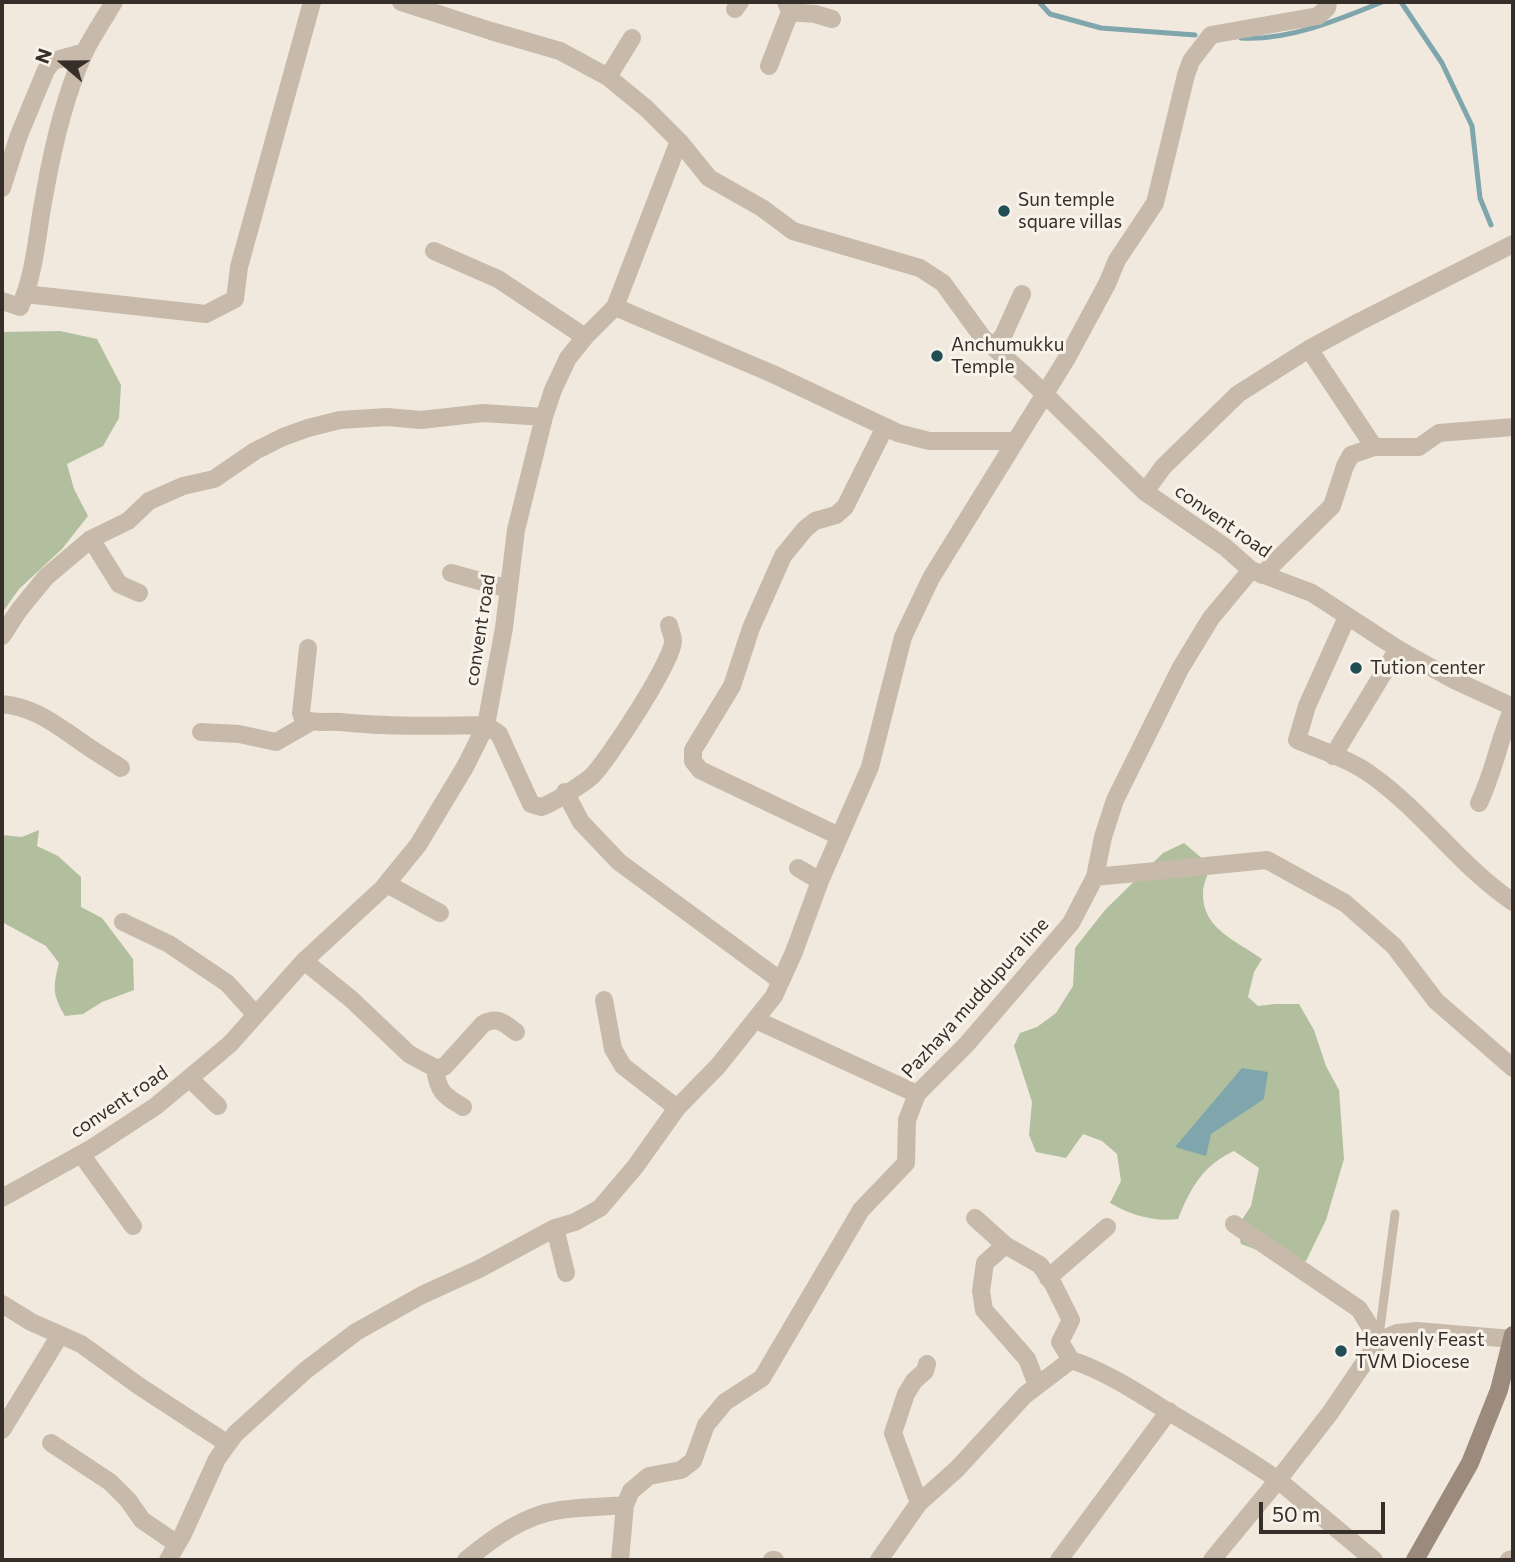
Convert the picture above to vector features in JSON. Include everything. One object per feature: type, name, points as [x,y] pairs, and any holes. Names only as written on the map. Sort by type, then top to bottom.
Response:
[{"type":"main road","points":[[1415,1560],[1470,1463],[1499,1390],[1513,1337]]},
{"type":"street","points":[[2,301],[20,307],[26,294],[45,190],[70,89],[85,52],[114,2]]},
{"type":"street","points":[[26,294],[206,314],[235,299],[239,267],[312,2]]},
{"type":"street","name":"convent road","points":[[401,2],[422,4],[491,31],[560,51],[608,77],[647,109],[679,141],[709,178],[762,208],[793,231],[920,268],[943,283],[983,338],[1145,492],[1225,547],[1256,572],[1312,593],[1398,649],[1452,679],[1513,707]]},
{"type":"street","points":[[168,1560],[217,1458],[235,1434],[306,1370],[356,1332],[422,1295],[600,1208],[635,1167],[677,1108],[718,1066],[774,996],[870,766],[903,637],[932,578],[1067,358],[1117,260],[1155,203],[1191,61],[1211,35],[1318,16],[1327,8],[1328,2]]},
{"type":"street","points":[[769,66],[788,7],[832,19]]},
{"type":"street","points":[[608,77],[632,38]]},
{"type":"street","points":[[2,188],[19,135],[46,70],[53,61],[85,52]]},
{"type":"street","points":[[679,141],[615,307],[773,374],[898,433],[929,441],[1014,441]]},
{"type":"street","points":[[1145,492],[1163,467],[1238,394],[1309,349],[1513,244]]},
{"type":"street","points":[[434,251],[498,279],[585,337]]},
{"type":"street","points":[[993,347],[1003,336],[1022,294]]},
{"type":"street","name":"convent road","points":[[2,1198],[81,1154],[156,1107],[230,1044],[304,961],[387,884],[418,845],[465,767],[486,725],[516,530],[544,417],[568,358],[615,307]]},
{"type":"street","points":[[1309,349],[1374,447],[1419,447],[1439,433],[1513,427]]},
{"type":"street","points":[[2,636],[46,577],[91,539],[128,521],[149,501],[183,486],[214,479],[255,451],[308,428],[340,420],[387,417],[421,421],[483,413],[544,417]]},
{"type":"street","points":[[839,836],[700,770],[693,761],[693,750],[732,685],[751,628],[783,556],[815,521],[836,515],[845,507],[885,427]]},
{"type":"street","name":"Pazhaya muddupura line","points":[[625,1505],[631,1491],[649,1476],[681,1470],[693,1461],[706,1425],[726,1402],[762,1378],[861,1210],[906,1163],[907,1120],[917,1094],[966,1045],[1071,923],[1095,877],[1103,837],[1115,800],[1180,669],[1211,618],[1256,572],[1332,506],[1351,455],[1374,447]]},
{"type":"street","points":[[91,539],[119,584],[139,593]]},
{"type":"street","points":[[451,573],[509,589]]},
{"type":"street","points":[[1347,617],[1307,706],[1297,740],[1372,775],[1399,797],[1478,875],[1513,902]]},
{"type":"street","points":[[308,648],[301,713],[303,719],[311,722],[414,727],[486,725],[499,734],[531,804],[544,807],[591,776],[612,753],[665,663],[673,641],[669,625]]},
{"type":"street","points":[[1333,756],[1398,649]]},
{"type":"street","points":[[2,704],[48,718],[121,768]]},
{"type":"street","points":[[1479,803],[1487,787],[1513,707]]},
{"type":"street","points":[[201,732],[239,734],[276,742],[311,722]]},
{"type":"street","points":[[565,792],[581,822],[619,862],[781,981]]},
{"type":"street","points":[[1095,877],[1267,860],[1355,912],[1394,946],[1436,1002],[1513,1068]]},
{"type":"street","points":[[798,868],[820,881]]},
{"type":"street","points":[[387,884],[440,913]]},
{"type":"street","points":[[123,922],[169,944],[227,983],[256,1015]]},
{"type":"street","points":[[304,961],[351,999],[410,1054],[435,1068],[444,1067],[483,1024],[490,1020],[499,1020],[516,1032]]},
{"type":"street","points":[[604,1000],[612,1049],[623,1066],[677,1108]]},
{"type":"street","points":[[756,1020],[917,1094]]},
{"type":"street","points":[[435,1068],[442,1094],[463,1107]]},
{"type":"street","points":[[190,1078],[218,1106]]},
{"type":"street","points":[[81,1154],[133,1226]]},
{"type":"street","points":[[975,1217],[1005,1245],[1040,1265],[1071,1320],[1060,1342],[1072,1360],[1084,1364],[1226,1445],[1278,1480],[1374,1560]]},
{"type":"street","points":[[1234,1224],[1359,1310],[1378,1341]]},
{"type":"street","points":[[1048,1278],[1107,1227]]},
{"type":"street","points":[[555,1228],[566,1273]]},
{"type":"street","points":[[1005,1245],[985,1263],[981,1291],[984,1310],[1027,1359],[1037,1385]]},
{"type":"street","points":[[2,1304],[82,1344],[139,1386],[228,1444]]},
{"type":"street","points":[[1212,1560],[1330,1413],[1378,1341],[1397,1333],[1417,1331],[1513,1337]]},
{"type":"street","points":[[2,1430],[60,1335]]},
{"type":"street","points":[[879,1560],[919,1503],[957,1469],[1037,1385],[1072,1360]]},
{"type":"street","points":[[919,1503],[893,1433],[906,1394],[914,1381],[925,1371],[927,1364]]},
{"type":"street","points":[[1059,1560],[1169,1412]]},
{"type":"street","points":[[51,1443],[110,1482],[128,1500],[142,1520],[177,1544]]},
{"type":"street","points":[[466,1560],[517,1524],[558,1510],[625,1505],[620,1560]]},
{"type":"lane","points":[[1378,1341],[1395,1214]]},
{"type":"green space","points":[[60,331],[97,339],[121,385],[119,418],[103,446],[67,464],[74,489],[88,516],[62,549],[19,589],[2,613],[2,332]]},
{"type":"green space","points":[[39,830],[37,846],[58,856],[81,877],[81,907],[102,918],[133,959],[134,990],[102,1002],[83,1014],[65,1016],[55,990],[59,963],[46,946],[2,922],[2,835],[22,837]]},
{"type":"green space","points":[[1184,843],[1211,866],[1203,893],[1208,916],[1223,933],[1262,959],[1254,972],[1248,997],[1258,1006],[1299,1004],[1314,1030],[1326,1066],[1339,1090],[1344,1159],[1326,1220],[1306,1261],[1284,1260],[1241,1244],[1237,1227],[1251,1206],[1259,1168],[1234,1151],[1214,1163],[1199,1179],[1178,1219],[1160,1219],[1134,1214],[1110,1203],[1121,1181],[1117,1154],[1102,1141],[1083,1134],[1066,1158],[1036,1152],[1029,1135],[1032,1102],[1014,1046],[1020,1033],[1037,1027],[1056,1013],[1073,986],[1075,948],[1105,910],[1163,853]]},
{"type":"water","points":[[1242,1068],[1268,1072],[1264,1099],[1211,1134],[1206,1156],[1175,1147]]},
{"type":"waterway","points":[[1039,2],[1050,14],[1101,28],[1195,35]]},
{"type":"waterway","points":[[1241,38],[1295,33],[1382,2]]},
{"type":"waterway","points":[[1401,2],[1442,63],[1472,126],[1480,198],[1491,225]]},
{"type":"place","name":"Sun temple square villas","points":[[1004,211]]},
{"type":"place","name":"Anchumukku Temple","points":[[937,356]]},
{"type":"place","name":"Tution center","points":[[1356,668]]},
{"type":"place","name":"Heavenly Feast TVM Diocese","points":[[1341,1351]]}]
